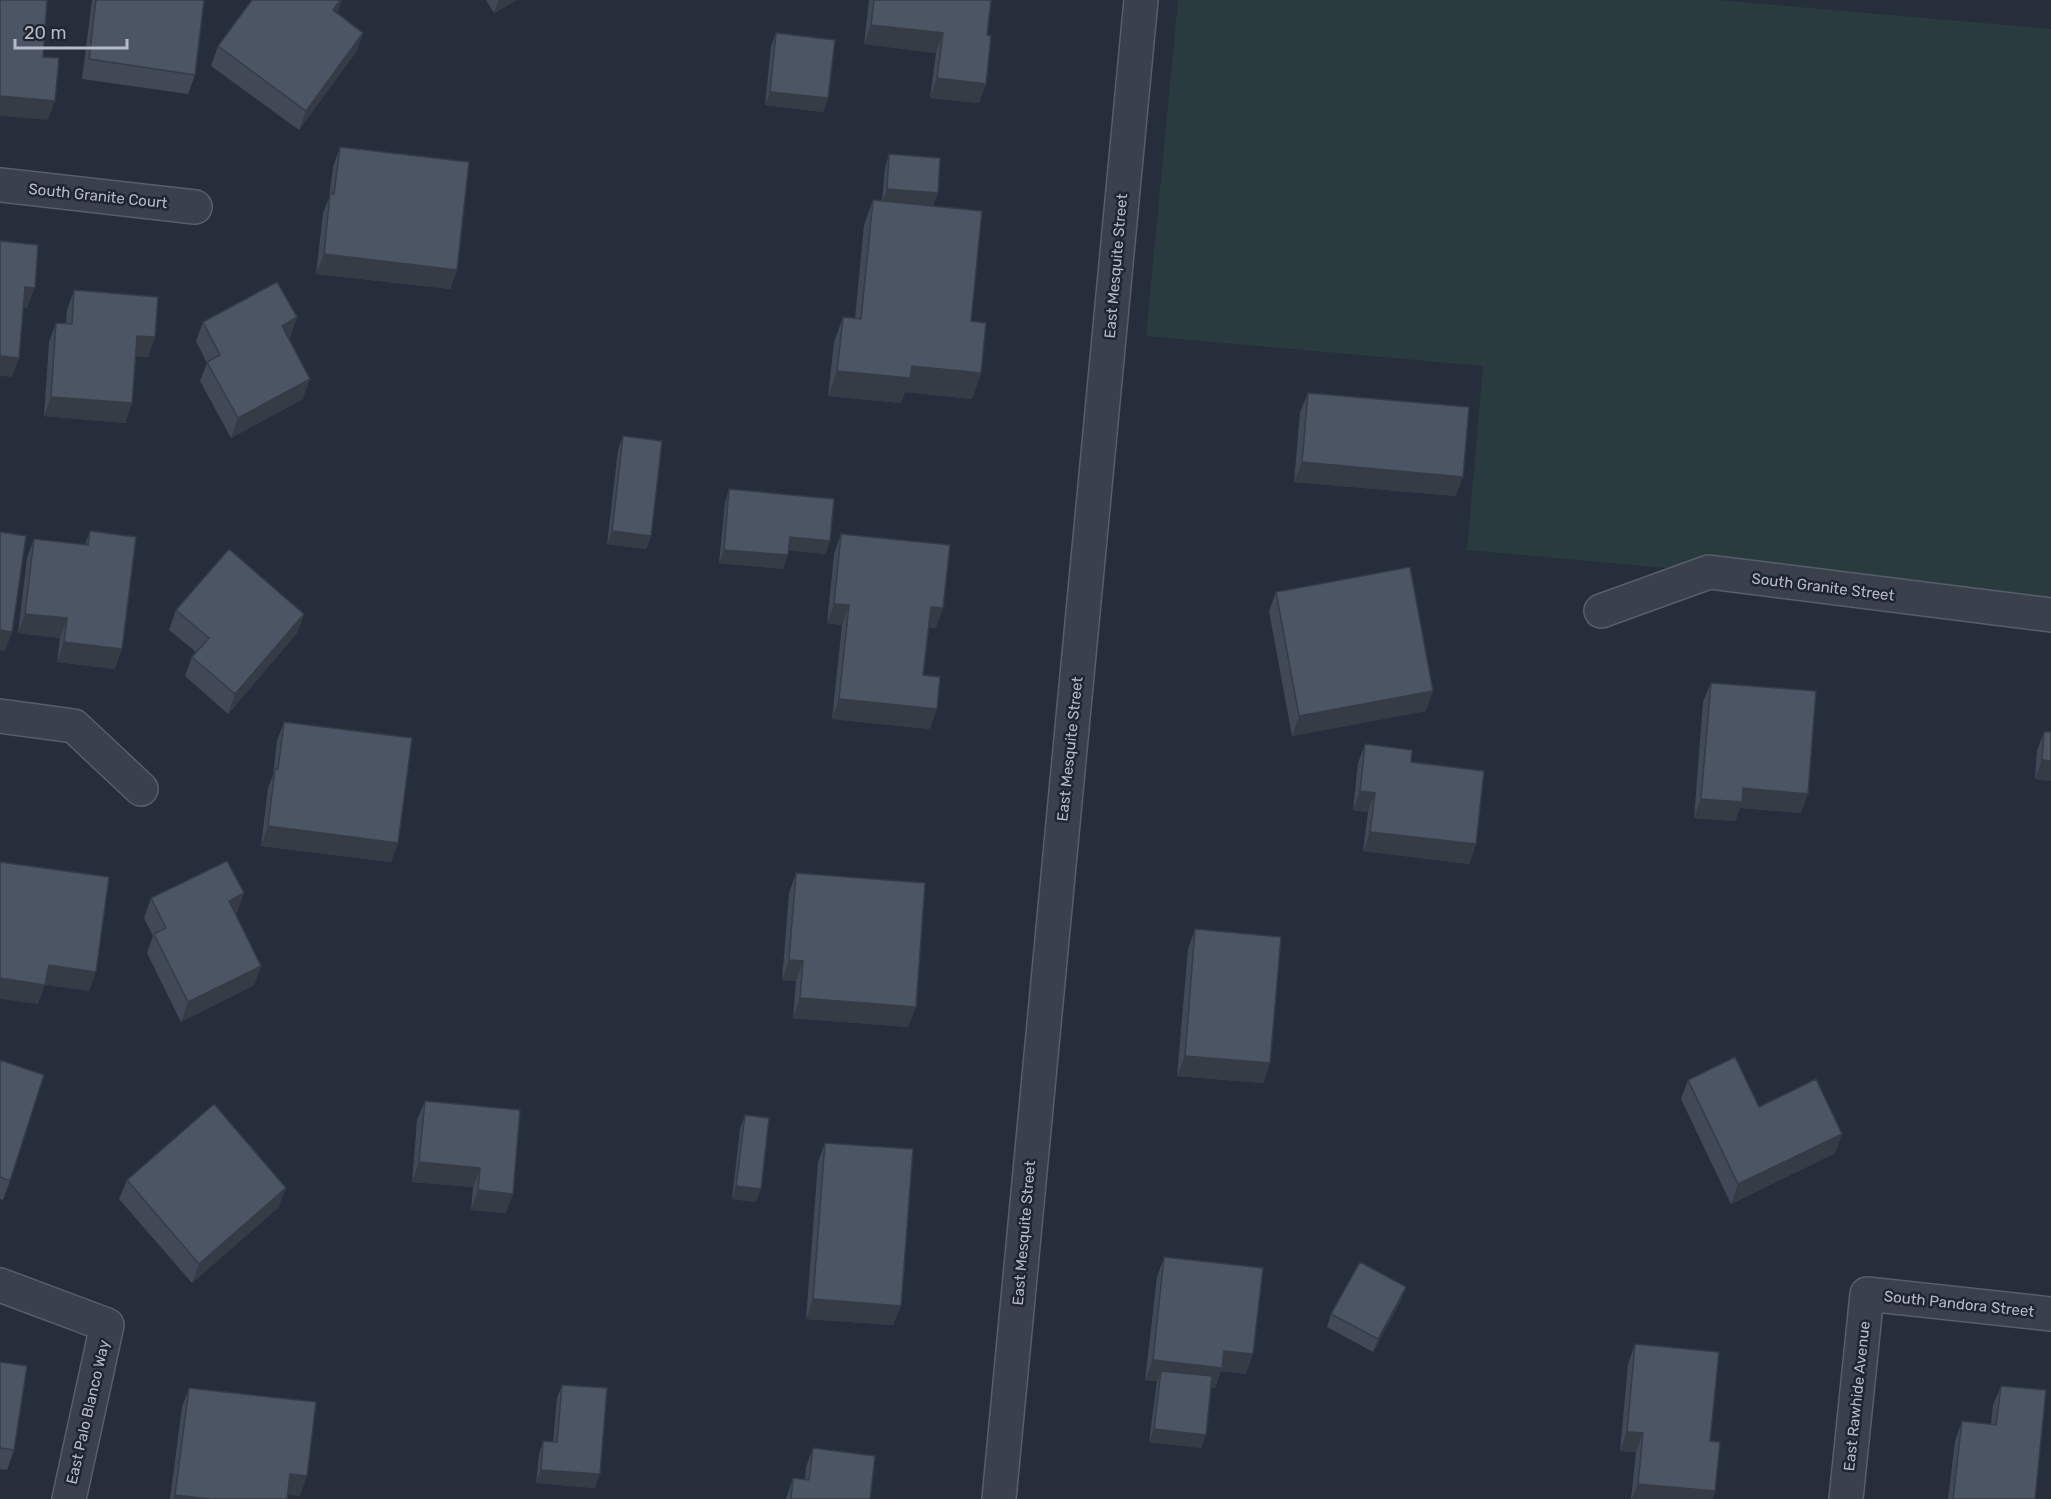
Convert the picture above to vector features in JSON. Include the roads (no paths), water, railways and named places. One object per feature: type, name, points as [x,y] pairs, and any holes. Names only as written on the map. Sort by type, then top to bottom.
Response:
[{"type":"street","name":"East Mesquite Street","points":[[999,1499],[1141,0]]},
{"type":"street","name":"South Granite Court","points":[[0,185],[195,207]]},
{"type":"street","name":"South Granite Street","points":[[1601,610],[1709,572],[2051,615]]},
{"type":"street","points":[[0,716],[74,726],[141,789]]},
{"type":"street","name":"East Palo Blanco Way","points":[[0,1285],[107,1325],[69,1499]]},
{"type":"street","name":"South Pandora Street","points":[[1867,1294],[2051,1314]]},
{"type":"street","name":"East Rawhide Avenue","points":[[1846,1499],[1867,1294]]}]
